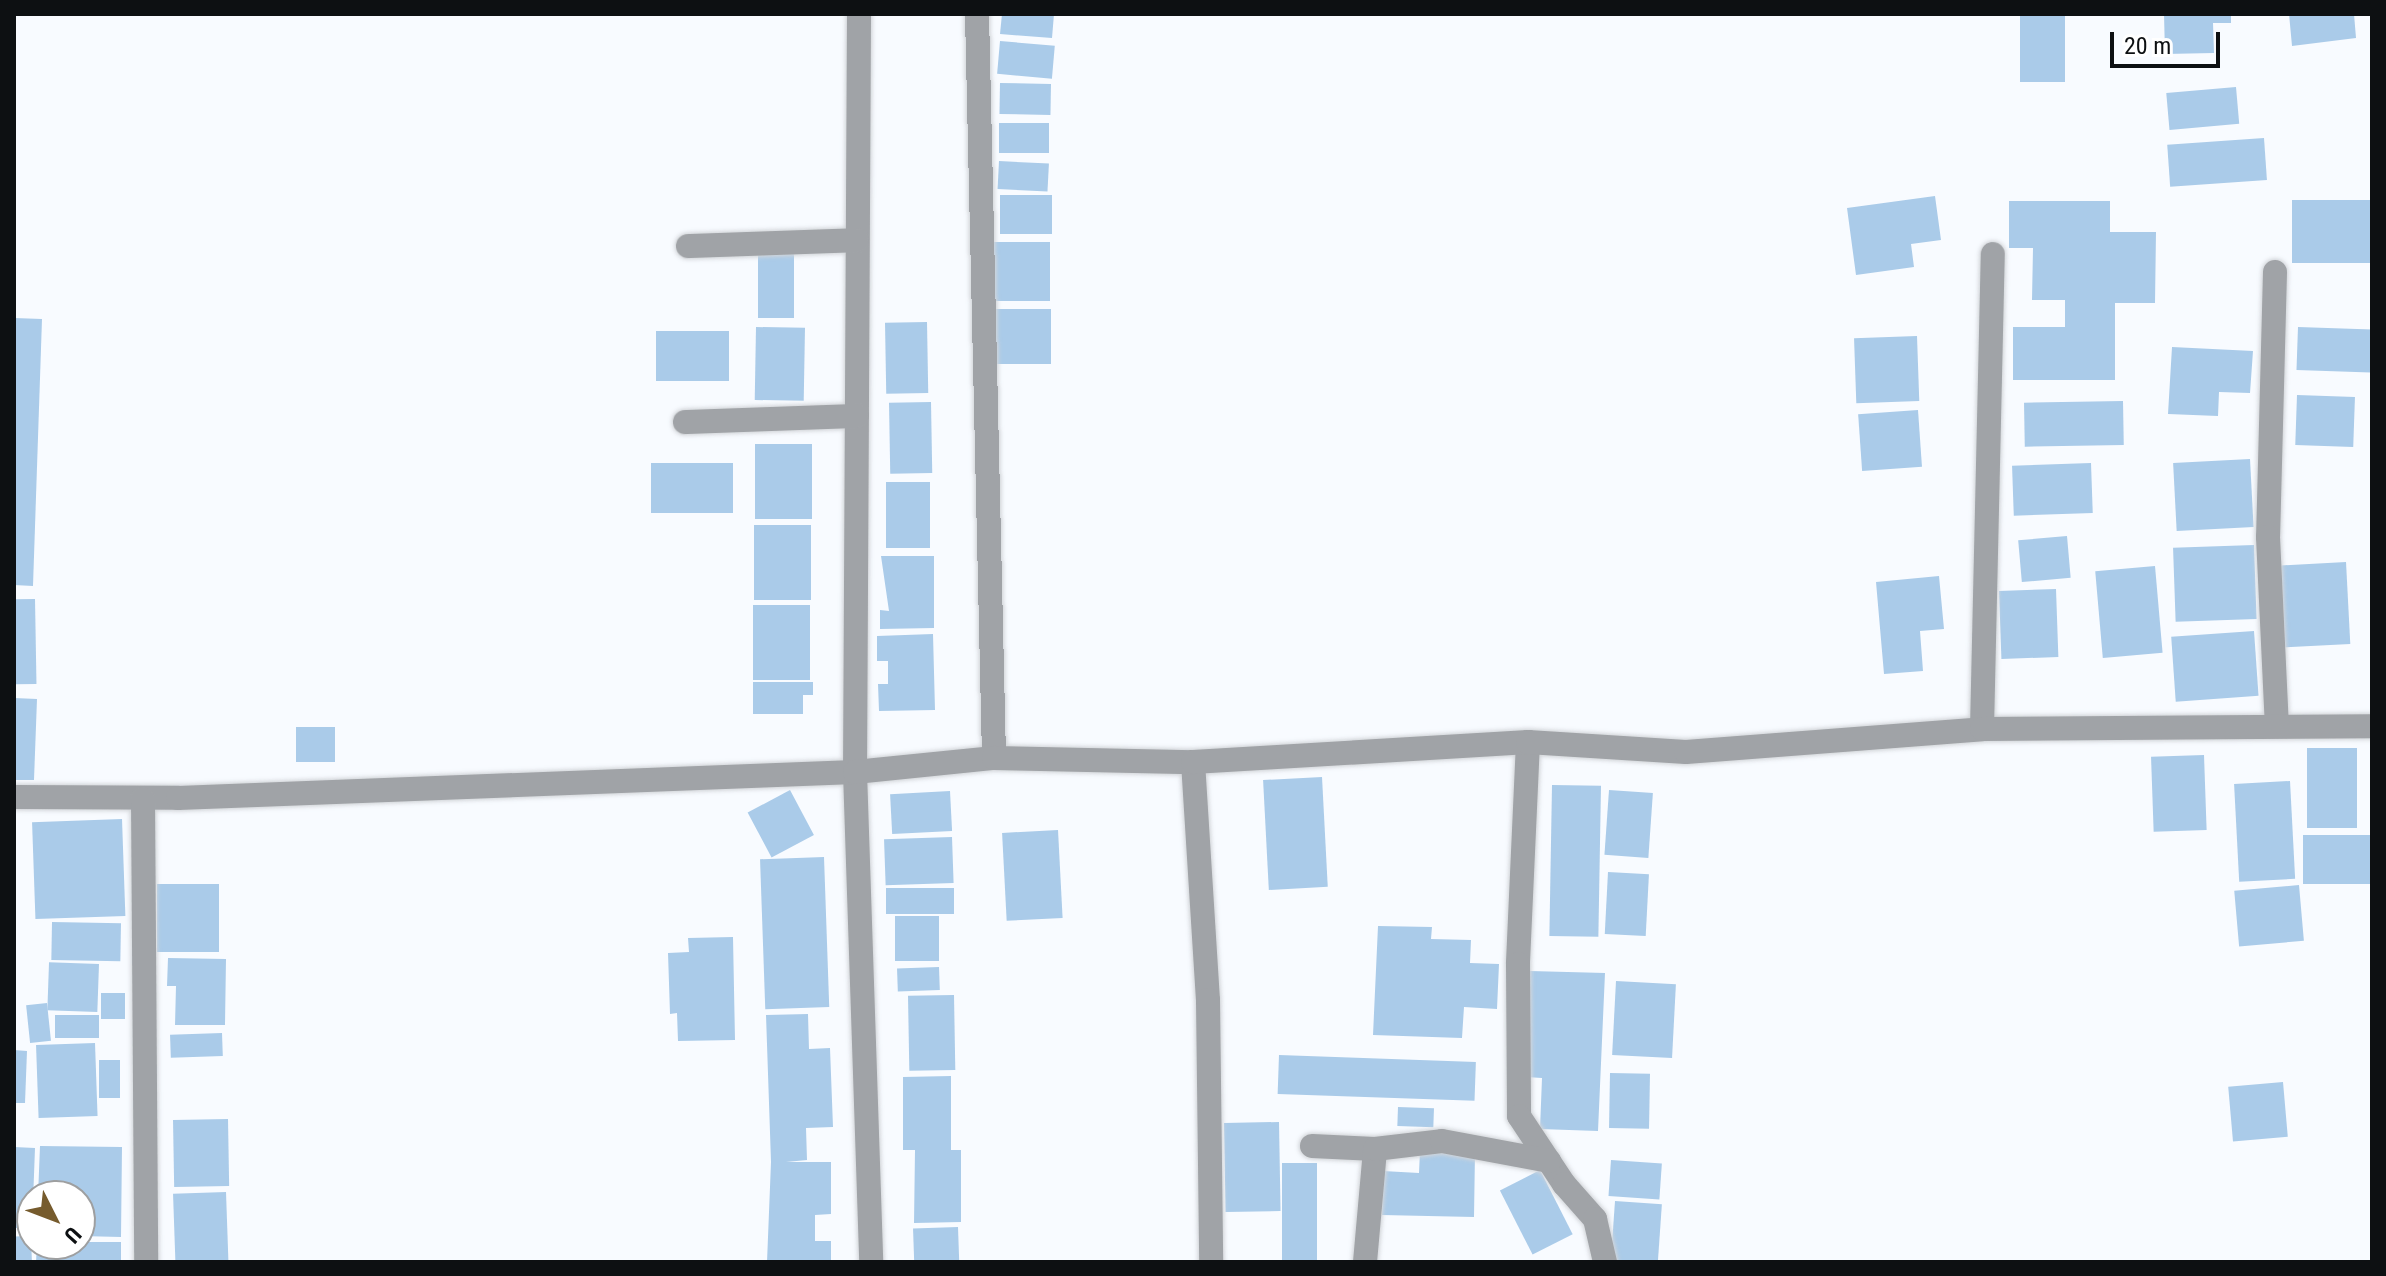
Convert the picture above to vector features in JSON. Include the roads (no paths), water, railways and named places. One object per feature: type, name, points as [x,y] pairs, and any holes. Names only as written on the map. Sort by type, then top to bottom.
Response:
[{"type":"street","points":[[859,14],[855,772],[871,1262]]},
{"type":"street","points":[[977,14],[994,758]]},
{"type":"street","points":[[688,246],[857,240]]},
{"type":"street","points":[[1982,729],[1993,254]]},
{"type":"street","points":[[2275,272],[2268,537],[2277,725]]},
{"type":"street","points":[[685,422],[857,416]]},
{"type":"street","points":[[14,797],[143,799],[855,772],[994,758],[1193,762],[1528,742],[1686,752],[1982,729],[2372,726]]},
{"type":"street","points":[[1528,742],[1518,964],[1519,1116],[1549,1161],[1595,1219],[1605,1262]]},
{"type":"street","points":[[1193,762],[1208,1000],[1211,1262]]},
{"type":"street","points":[[143,799],[146,1262]]},
{"type":"street","points":[[1312,1146],[1375,1149],[1442,1141],[1549,1161]]},
{"type":"street","points":[[1365,1262],[1375,1149]]}]
